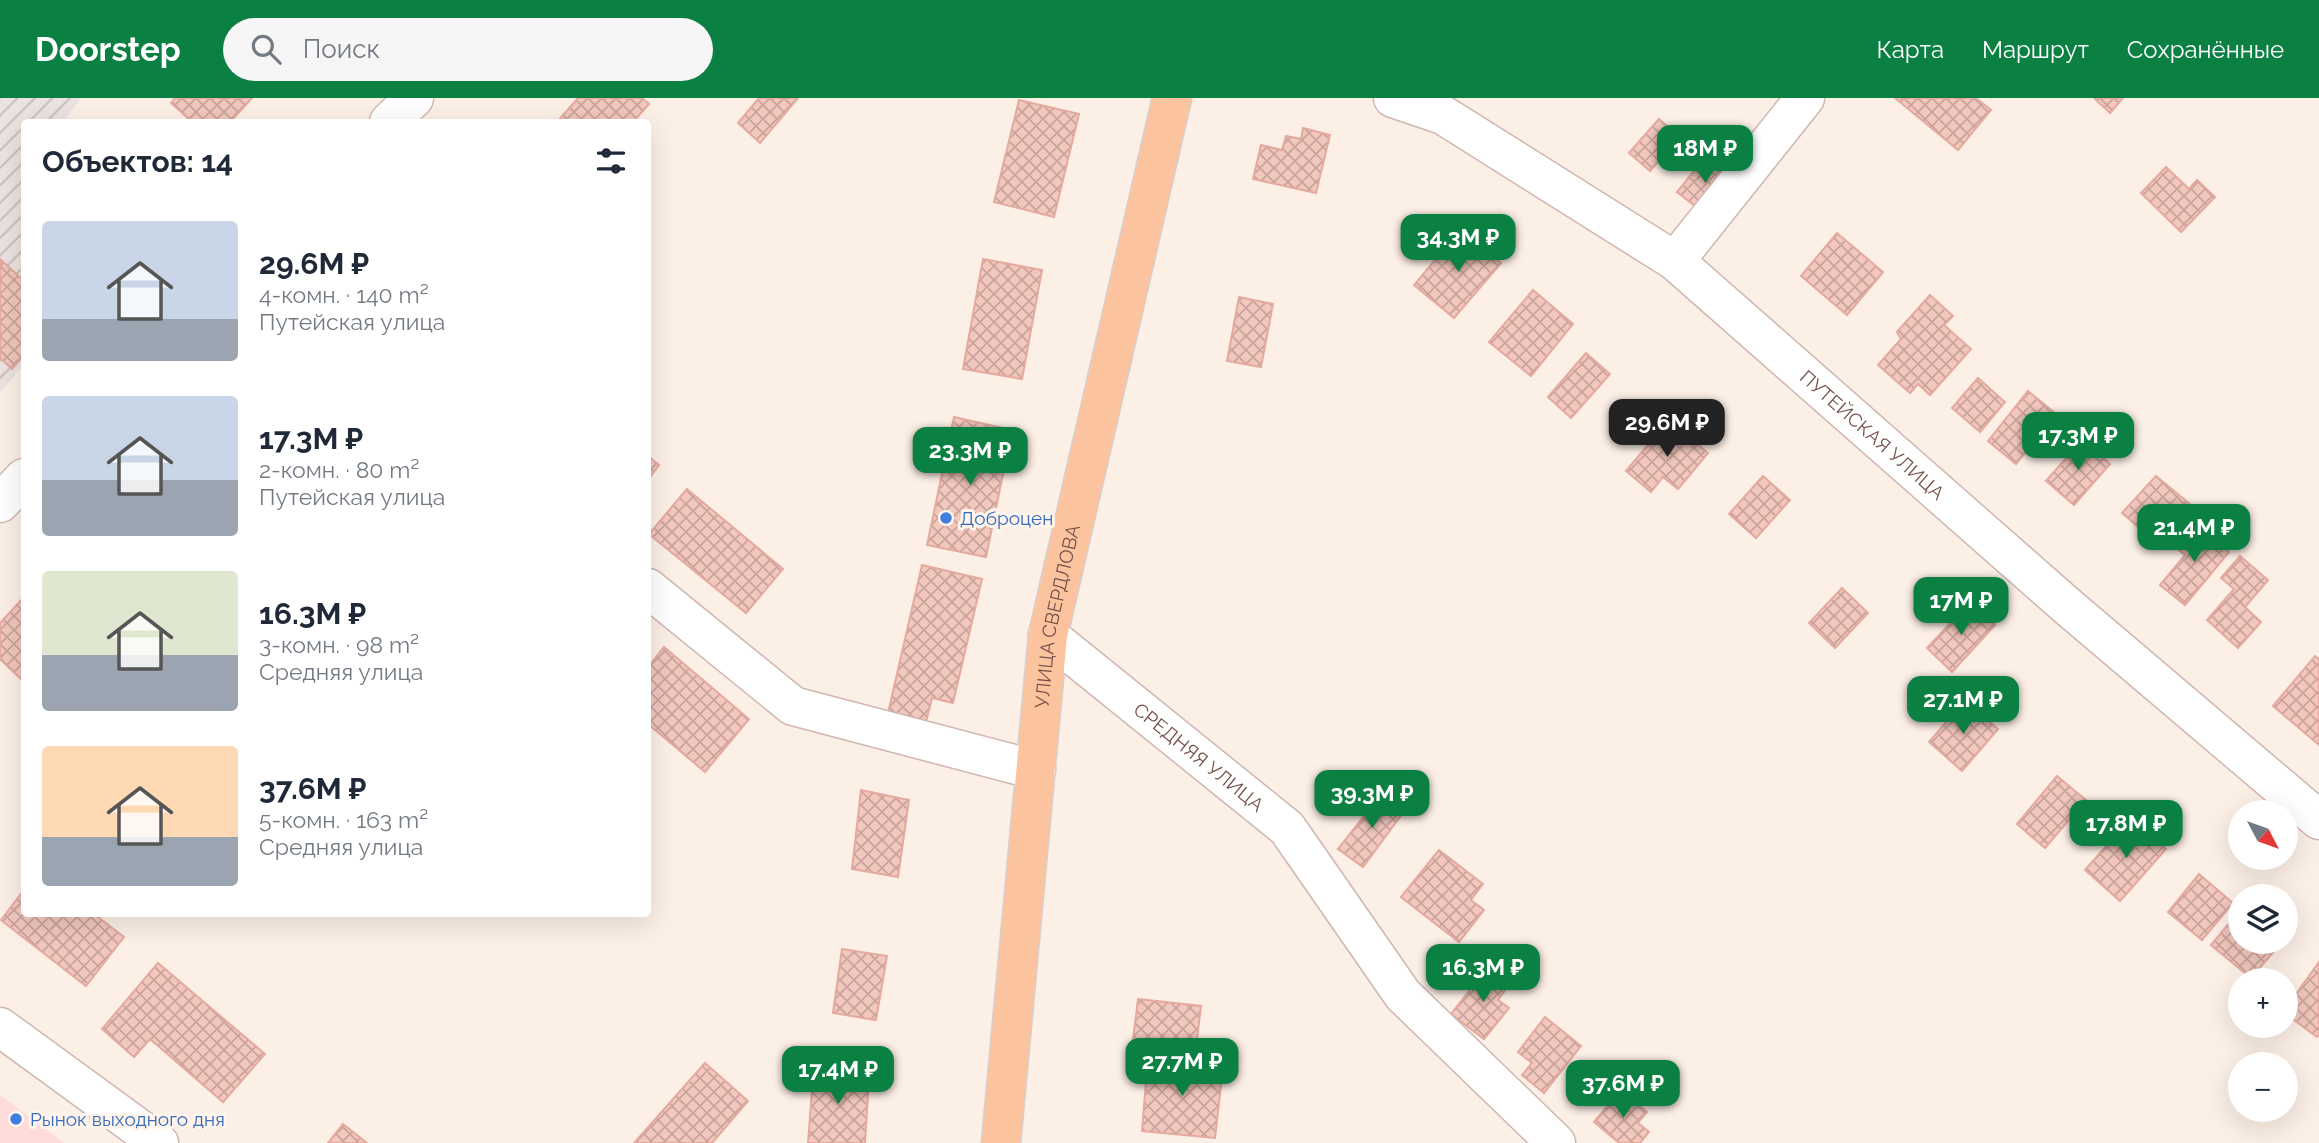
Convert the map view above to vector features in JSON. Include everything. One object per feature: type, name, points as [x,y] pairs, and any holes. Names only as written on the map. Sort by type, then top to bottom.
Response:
[{"type":"main road","name":"УЛИЦА СВЕРДЛОВА","points":[[1001,1143],[1048,635],[1172,98]]},
{"type":"street","points":[[392,119],[414,98]]},
{"type":"street","name":"ПУТЕЙСКАЯ УЛИЦА","points":[[1393,98],[1443,115],[1675,261],[2066,605],[2319,820]]},
{"type":"street","points":[[1675,261],[1805,98]]},
{"type":"street","points":[[0,503],[21,481]]},
{"type":"street","points":[[651,590],[793,706],[1036,770]]},
{"type":"street","name":"СРЕДНЯЯ УЛИЦА","points":[[1048,635],[1287,828],[1404,995],[1556,1143]]},
{"type":"street","points":[[0,1027],[159,1143]]},
{"type":"shaded area","points":[[0,98],[81,98],[65,119],[21,119],[21,368],[0,393]]},
{"type":"shaded area","name":"Рынок выходного дня","points":[[0,1095],[64,1143],[0,1143]]},
{"type":"building","points":[[175,98],[252,98],[233,119],[189,119],[171,103]]},
{"type":"building","points":[[578,98],[642,98],[649,104],[636,119],[560,119]]},
{"type":"building","points":[[759,98],[798,98],[760,143],[738,123]]},
{"type":"building","points":[[1895,98],[1976,98],[1991,110],[1958,150]]},
{"type":"building","points":[[2094,98],[2123,98],[2110,113]]},
{"type":"building","points":[[1019,100],[1079,114],[1054,217],[994,202]]},
{"type":"building","points":[[1659,119],[1680,137],[1650,171],[1629,153]]},
{"type":"building","points":[[1303,128],[1330,135],[1316,193],[1253,179],[1261,145],[1282,150],[1286,136],[1301,139]]},
{"type":"building","points":[[1706,156],[1732,178],[1704,213],[1677,192]]},
{"type":"building","points":[[2166,167],[2189,189],[2197,180],[2215,197],[2181,232],[2141,193]]},
{"type":"building","points":[[1461,229],[1501,263],[1454,318],[1414,285]]},
{"type":"building","points":[[1837,233],[1883,272],[1847,315],[1801,276]]},
{"type":"building","points":[[0,259],[21,278],[21,358],[12,369],[0,358]]},
{"type":"building","points":[[983,259],[1042,270],[1022,379],[963,369]]},
{"type":"building","points":[[1533,290],[1573,324],[1531,376],[1489,342]]},
{"type":"building","points":[[1930,295],[1953,316],[1944,325],[1971,349],[1930,395],[1918,384],[1910,393],[1878,365],[1901,339],[1897,332]]},
{"type":"building","points":[[1239,297],[1273,304],[1261,367],[1227,361]]},
{"type":"building","points":[[1586,353],[1610,374],[1571,418],[1548,397]]},
{"type":"building","points":[[1978,378],[2005,402],[1980,432],[1952,408]]},
{"type":"building","points":[[2028,391],[2056,414],[2016,464],[1988,441]]},
{"type":"building","points":[[954,417],[1012,430],[986,557],[927,545]]},
{"type":"building","points":[[1669,420],[1708,453],[1678,489],[1663,477],[1651,492],[1626,471]]},
{"type":"building","points":[[2083,439],[2110,464],[2074,505],[2046,481]]},
{"type":"building","points":[[651,458],[659,465],[651,476]]},
{"type":"building","points":[[1763,476],[1790,500],[1756,538],[1729,514]]},
{"type":"building","points":[[2156,476],[2191,505],[2158,544],[2122,513]]},
{"type":"building","points":[[687,489],[783,569],[746,613],[651,536],[651,532]]},
{"type":"building","points":[[2196,524],[2229,552],[2185,605],[2160,585],[2185,555],[2176,548]]},
{"type":"building","points":[[2240,556],[2268,580],[2245,607],[2261,622],[2238,648],[2207,620],[2234,589],[2221,578]]},
{"type":"building","points":[[922,565],[982,579],[953,703],[932,698],[926,722],[888,713]]},
{"type":"building","points":[[1842,588],[1868,613],[1835,648],[1809,623]]},
{"type":"building","points":[[21,600],[21,679],[0,659],[0,623]]},
{"type":"building","points":[[1970,602],[1995,625],[1952,672],[1927,648]]},
{"type":"building","points":[[664,647],[749,719],[705,772],[651,727],[651,663]]},
{"type":"building","points":[[2315,656],[2319,659],[2319,745],[2273,706]]},
{"type":"building","points":[[1964,701],[1998,729],[1962,771],[1929,742]]},
{"type":"building","points":[[2057,776],[2086,800],[2045,848],[2017,824]]},
{"type":"building","points":[[861,790],[909,800],[898,877],[852,869]]},
{"type":"building","points":[[1382,793],[1405,810],[1363,867],[1338,849]]},
{"type":"building","points":[[2131,818],[2166,849],[2120,901],[2085,870]]},
{"type":"building","points":[[1439,850],[1483,884],[1471,900],[1484,910],[1459,942],[1401,897]]},
{"type":"building","points":[[2199,874],[2228,899],[2228,909],[2202,940],[2168,912]]},
{"type":"building","points":[[21,894],[21,917],[98,917],[124,937],[86,986],[1,920]]},
{"type":"building","points":[[2228,924],[2228,954],[2272,954],[2260,968],[2239,968],[2211,945]]},
{"type":"building","points":[[842,949],[887,956],[876,1020],[833,1013]]},
{"type":"building","points":[[2319,962],[2317,1037],[2298,1023],[2298,991]]},
{"type":"building","points":[[158,963],[265,1054],[223,1102],[150,1039],[134,1057],[102,1029]]},
{"type":"building","points":[[1487,968],[1509,985],[1498,1000],[1509,1008],[1484,1039],[1451,1014]]},
{"type":"building","points":[[1138,999],[1201,1006],[1195,1056],[1132,1048]]},
{"type":"building","points":[[1545,1017],[1581,1046],[1544,1093],[1522,1075],[1532,1063],[1518,1052]]},
{"type":"building","points":[[1148,1057],[1223,1068],[1215,1138],[1142,1131]]},
{"type":"building","points":[[705,1063],[748,1101],[712,1143],[634,1143]]},
{"type":"building","points":[[814,1064],[848,1066],[847,1077],[869,1079],[865,1143],[808,1143]]},
{"type":"building","points":[[1621,1090],[1647,1112],[1638,1123],[1649,1132],[1640,1143],[1619,1143],[1594,1122]]},
{"type":"building","points":[[343,1124],[367,1143],[328,1143]]},
{"type":"place","name":"Доброцен","points":[[946,518]]},
{"type":"place","name":"Рынок выходного дня","points":[[16,1119]]}]
